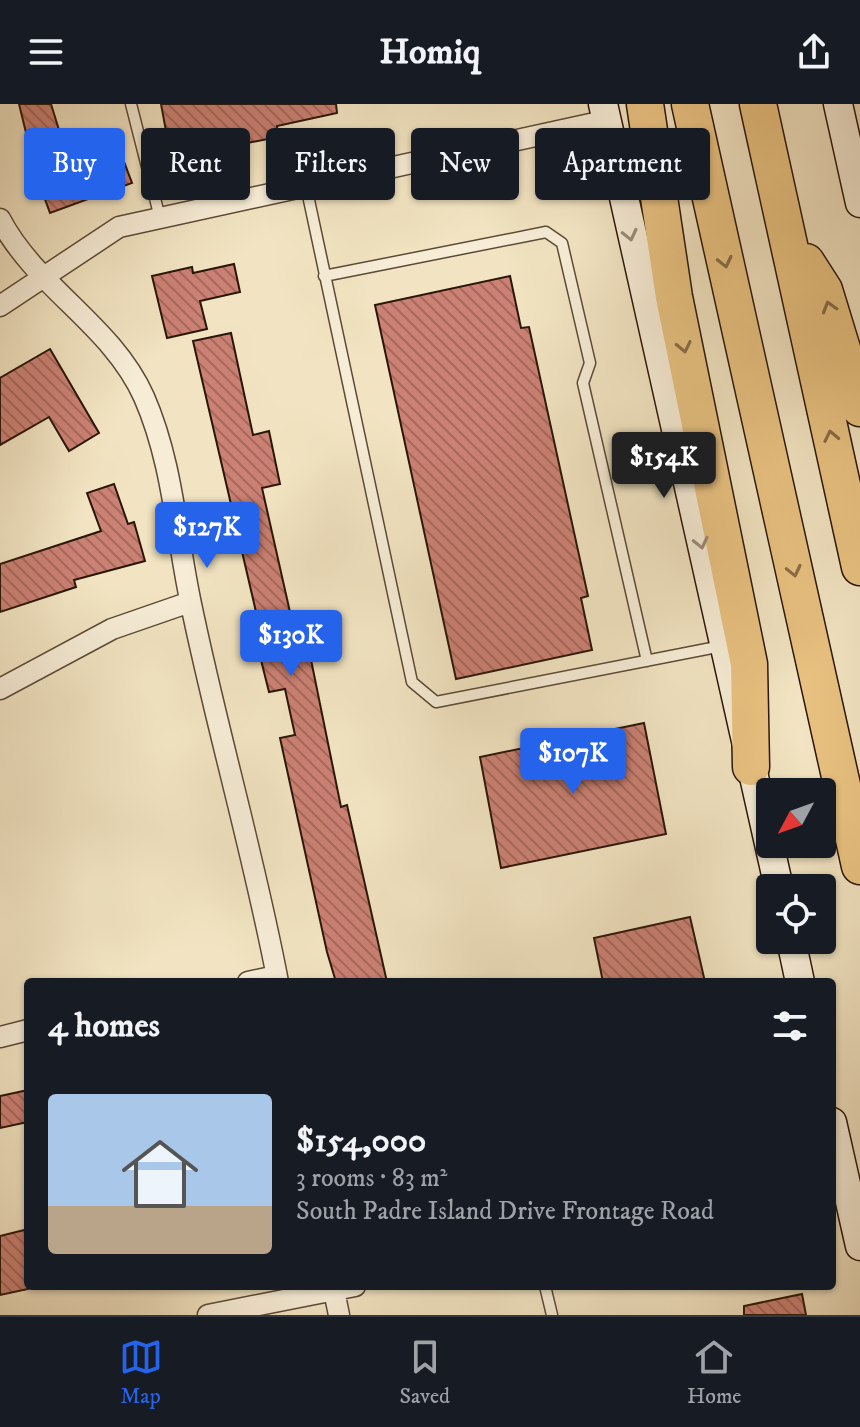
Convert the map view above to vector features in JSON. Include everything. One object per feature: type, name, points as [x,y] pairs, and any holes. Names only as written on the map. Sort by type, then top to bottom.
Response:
[{"type":"highway","points":[[645,104],[674,297],[749,664],[751,767]]},
{"type":"highway","points":[[690,104],[860,866]]},
{"type":"highway","points":[[758,104],[860,567]]},
{"type":"highway","points":[[785,226],[824,290],[860,408]]},
{"type":"main road","points":[[838,104],[859,197]]},
{"type":"main road","points":[[604,112],[776,874]]},
{"type":"main road","points":[[794,954],[799,978]]},
{"type":"main road","points":[[836,1160],[840,1199],[860,1246]]},
{"type":"street","points":[[395,164],[604,112]]},
{"type":"street","points":[[0,306],[119,227],[266,195]]},
{"type":"street","points":[[0,219],[42,278],[99,331],[143,395],[167,464],[190,602],[277,978]]},
{"type":"street","points":[[0,689],[112,629],[190,602]]},
{"type":"street","points":[[0,1037],[24,1031]]},
{"type":"street","points":[[208,1315],[325,1290]]},
{"type":"street","points":[[334,1290],[339,1315]]},
{"type":"lane","points":[[131,104],[160,218]]},
{"type":"lane","points":[[309,200],[412,682],[436,702],[724,646]]},
{"type":"lane","points":[[324,276],[546,232],[562,243],[590,363],[583,383],[647,661]]},
{"type":"lane","points":[[546,1290],[552,1315]]},
{"type":"building","points":[[19,104],[51,104],[58,128],[25,128]]},
{"type":"building","points":[[161,104],[336,104],[337,113],[266,128],[266,139],[250,142],[250,128],[165,128]]},
{"type":"building","points":[[125,164],[132,183],[125,186]]},
{"type":"building","points":[[45,200],[86,200],[50,213]]},
{"type":"building","points":[[234,264],[240,292],[200,301],[207,329],[167,338],[152,276],[192,267],[193,273]]},
{"type":"building","points":[[510,276],[521,328],[529,327],[588,596],[581,598],[592,650],[456,679],[375,305]]},
{"type":"building","points":[[231,333],[253,435],[269,431],[280,484],[262,488],[299,652],[309,650],[341,807],[347,805],[386,978],[335,978],[280,738],[295,735],[285,689],[269,692],[261,660],[267,659],[193,341]]},
{"type":"building","points":[[50,349],[99,433],[69,451],[49,417],[0,445],[0,378]]},
{"type":"building","points":[[114,484],[128,524],[134,522],[145,561],[74,580],[76,587],[0,612],[0,564],[101,531],[87,493]]},
{"type":"building","points":[[644,723],[666,834],[501,868],[480,757]]},
{"type":"building","points":[[690,917],[704,978],[602,978],[594,938]]},
{"type":"building","points":[[24,1091],[24,1123],[0,1128],[0,1096]]},
{"type":"building","points":[[24,1230],[24,1290],[0,1295],[0,1236]]},
{"type":"building","points":[[802,1294],[806,1315],[744,1315],[744,1306]]}]
